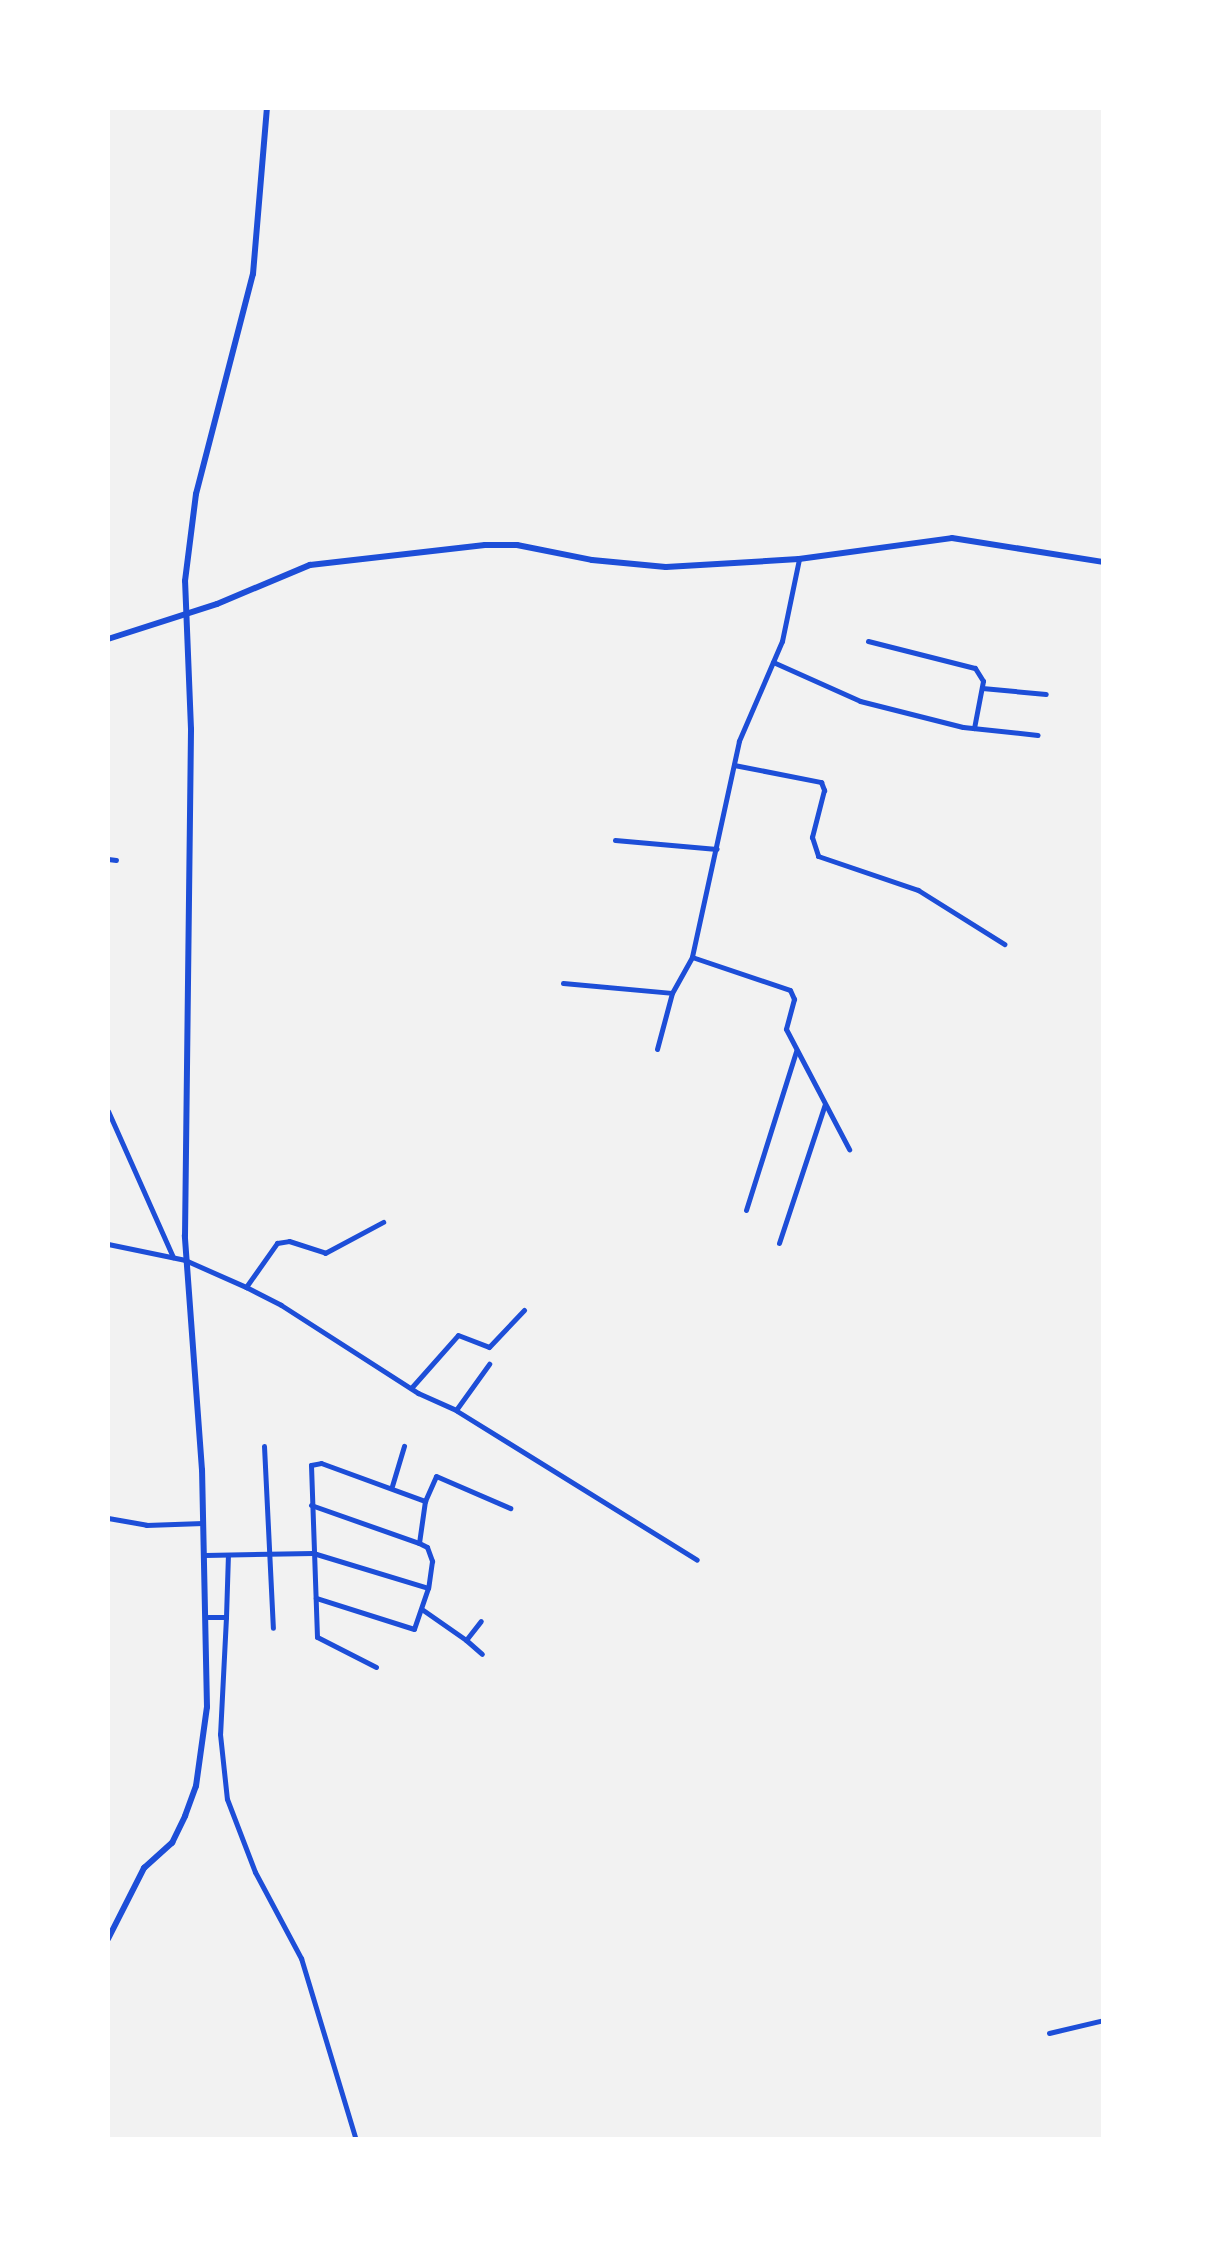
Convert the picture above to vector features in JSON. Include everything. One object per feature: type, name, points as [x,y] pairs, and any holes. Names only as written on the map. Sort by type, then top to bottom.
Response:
[{"type":"street","points":[[108,1939],[144,1868],[172,1843],[196,1786],[208,1707],[205,1555],[186,1260],[190,729],[185,581],[196,494],[253,274],[267,108]]},
{"type":"street","points":[[108,639],[321,563],[485,545],[530,547],[642,566],[799,559],[952,538],[1104,562]]},
{"type":"street","points":[[656,1049],[672,993],[692,958],[746,719],[786,626],[799,559]]},
{"type":"street","points":[[868,641],[982,673],[974,728]]},
{"type":"street","points":[[773,662],[860,701],[974,728],[1038,735]]},
{"type":"street","points":[[982,688],[1046,694]]},
{"type":"street","points":[[734,766],[821,782],[824,790],[812,837],[818,856],[918,890],[1004,944]]},
{"type":"street","points":[[614,840],[717,849]]},
{"type":"street","points":[[108,860],[116,860]]},
{"type":"street","points":[[692,958],[790,990],[794,999],[785,1026],[849,1149]]},
{"type":"street","points":[[563,984],[672,993]]},
{"type":"street","points":[[746,1210],[796,1051]]},
{"type":"street","points":[[778,1243],[825,1104]]},
{"type":"street","points":[[108,1110],[173,1256]]},
{"type":"street","points":[[246,1287],[277,1243],[290,1241],[325,1253],[384,1222]]},
{"type":"street","points":[[108,1244],[186,1260],[282,1304],[411,1388],[456,1410],[696,1560]]},
{"type":"street","points":[[411,1388],[458,1335],[489,1347],[524,1310]]},
{"type":"street","points":[[456,1410],[488,1364]]},
{"type":"street","points":[[264,1446],[273,1628]]},
{"type":"street","points":[[391,1486],[404,1446]]},
{"type":"street","points":[[376,1667],[319,1641],[309,1471],[314,1462],[425,1501]]},
{"type":"street","points":[[419,1542],[425,1501],[434,1479],[440,1475],[510,1508]]},
{"type":"street","points":[[312,1504],[419,1542],[430,1553],[428,1588],[411,1629],[315,1598]]},
{"type":"street","points":[[108,1518],[146,1525],[203,1524]]},
{"type":"street","points":[[205,1555],[313,1553],[428,1588]]},
{"type":"street","points":[[228,1554],[220,1734],[228,1799],[255,1872],[301,1958],[356,2140]]},
{"type":"street","points":[[422,1610],[482,1654]]},
{"type":"street","points":[[208,1617],[226,1618]]},
{"type":"street","points":[[466,1640],[481,1622]]},
{"type":"street","points":[[1049,2032],[1104,2020]]}]
